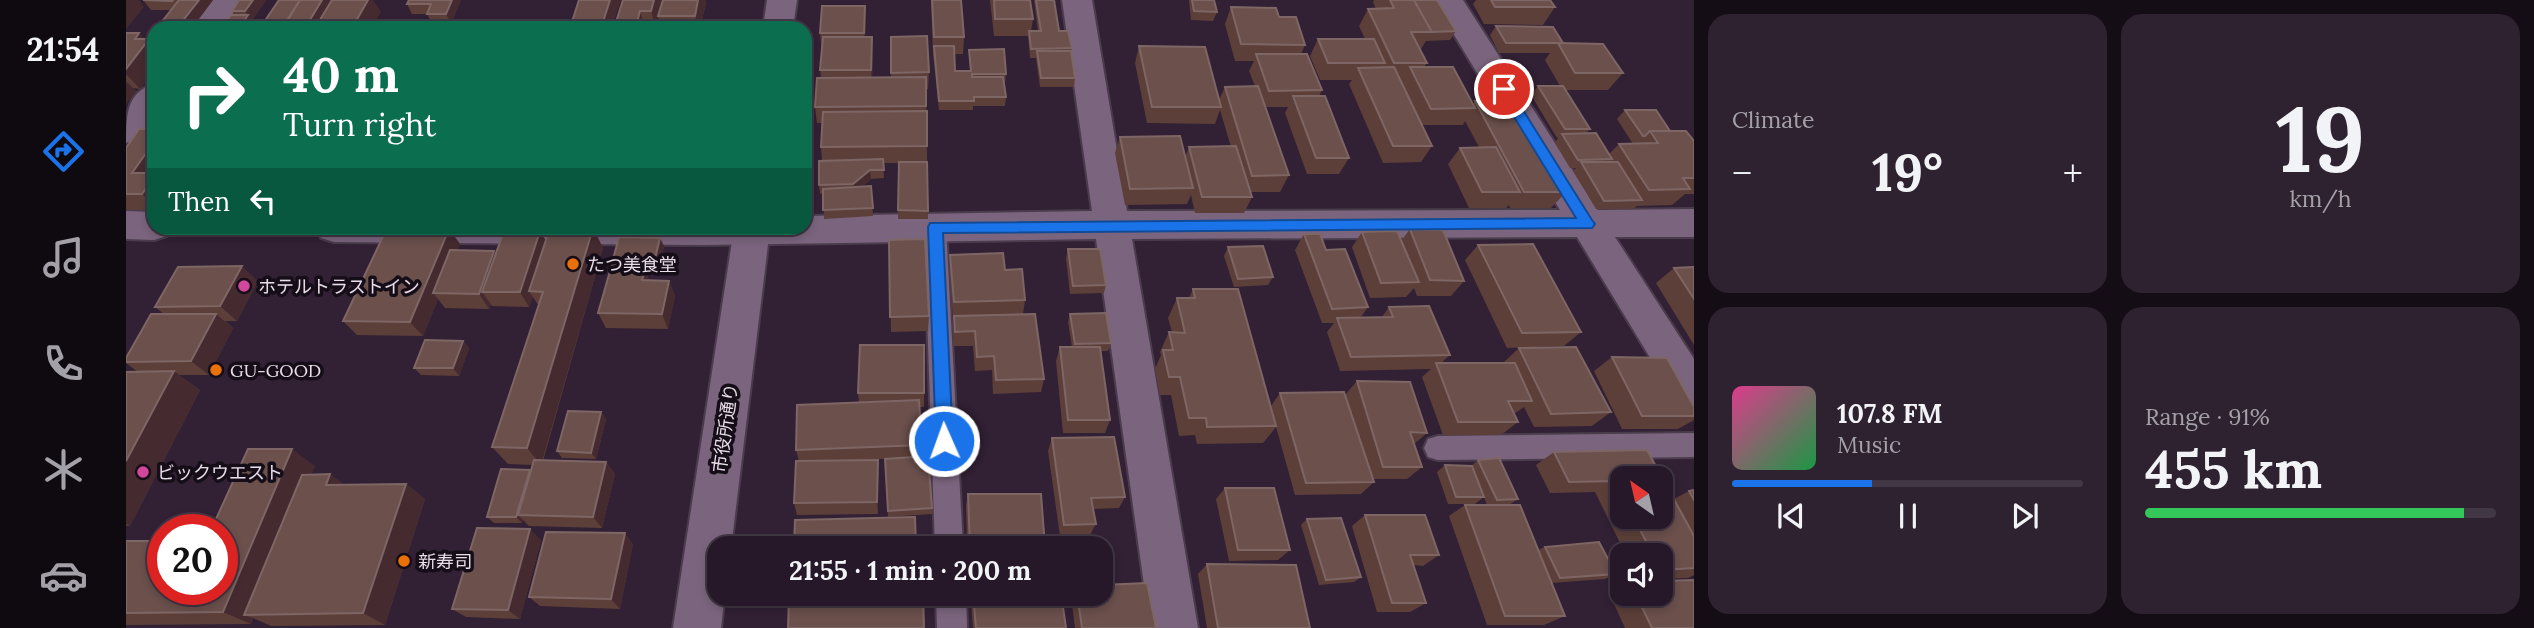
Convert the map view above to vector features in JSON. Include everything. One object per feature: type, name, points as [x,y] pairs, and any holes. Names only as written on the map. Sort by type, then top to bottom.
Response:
[{"type":"street","points":[[212,21],[228,0]]},
{"type":"street","points":[[779,21],[782,0]]},
{"type":"street","points":[[1077,0],[1174,628]]},
{"type":"street","points":[[1448,0],[1694,394]]},
{"type":"street","points":[[126,131],[147,104]]},
{"type":"street","points":[[812,228],[1694,223]]},
{"type":"street","points":[[126,225],[147,226]]},
{"type":"street","name":"市役所通り","points":[[697,628],[751,235]]},
{"type":"lane","points":[[935,227],[948,536]]},
{"type":"lane","points":[[1438,448],[1694,445]]},
{"type":"lane","points":[[951,606],[952,628]]},
{"type":"building","points":[[179,0],[199,0],[182,21],[162,21]]},
{"type":"building","points":[[239,0],[253,0],[245,11],[232,11]]},
{"type":"building","points":[[279,0],[300,0],[286,21],[265,21]]},
{"type":"building","points":[[300,0],[322,0],[309,21],[287,21]]},
{"type":"building","points":[[332,0],[368,0],[356,21],[319,21]]},
{"type":"building","points":[[409,0],[452,0],[446,14],[427,14],[431,4],[407,4]]},
{"type":"building","points":[[579,0],[610,0],[603,21],[572,21]]},
{"type":"building","points":[[623,0],[654,0],[651,11],[640,11],[637,21],[616,21]]},
{"type":"building","points":[[663,0],[698,0],[695,16],[658,16]]},
{"type":"building","points":[[932,0],[961,0],[964,37],[934,37]]},
{"type":"building","points":[[994,0],[1030,0],[1033,19],[995,19]]},
{"type":"building","points":[[1036,0],[1054,0],[1059,31],[1068,31],[1072,48],[1031,49],[1029,31],[1041,31]]},
{"type":"building","points":[[1192,0],[1214,0],[1217,12],[1194,11]]},
{"type":"building","points":[[1390,0],[1414,0],[1432,32],[1411,32],[1427,63],[1394,63],[1368,9],[1394,8]]},
{"type":"building","points":[[1414,0],[1437,0],[1456,31],[1432,32]]},
{"type":"building","points":[[1491,0],[1550,0],[1555,7],[1495,7]]},
{"type":"building","points":[[822,6],[865,6],[864,33],[820,33]]},
{"type":"building","points":[[1231,7],[1276,8],[1279,17],[1296,17],[1305,45],[1241,44]]},
{"type":"building","points":[[231,15],[248,15],[244,21],[227,21]]},
{"type":"building","points":[[1496,26],[1553,27],[1563,43],[1506,43]]},
{"type":"building","points":[[126,33],[139,33],[135,39],[147,39],[147,42],[126,69]]},
{"type":"building","points":[[927,36],[929,72],[891,73],[891,37]]},
{"type":"building","points":[[823,37],[872,37],[871,70],[820,70]]},
{"type":"building","points":[[1318,39],[1374,39],[1385,63],[1328,63]]},
{"type":"building","points":[[1558,43],[1603,44],[1623,73],[1575,73]]},
{"type":"building","points":[[934,46],[954,46],[955,71],[971,71],[969,50],[1004,49],[1006,74],[972,74],[972,77],[1003,77],[1006,97],[939,101]]},
{"type":"building","points":[[1139,46],[1205,47],[1221,107],[1152,107]]},
{"type":"building","points":[[1037,51],[1071,51],[1075,78],[1041,78]]},
{"type":"building","points":[[1256,54],[1307,54],[1322,90],[1269,91]]},
{"type":"building","points":[[1394,67],[1432,146],[1393,146],[1358,68]]},
{"type":"building","points":[[1410,67],[1453,67],[1475,108],[1431,109]]},
{"type":"building","points":[[926,77],[926,106],[815,107],[817,78]]},
{"type":"building","points":[[1258,86],[1289,175],[1252,176],[1225,87]]},
{"type":"building","points":[[1538,86],[1563,86],[1590,129],[1565,129]]},
{"type":"building","points":[[1293,96],[1325,96],[1349,158],[1316,158]]},
{"type":"building","points":[[1475,101],[1514,101],[1566,192],[1524,192]]},
{"type":"building","points":[[1625,110],[1656,110],[1670,131],[1650,131],[1643,136]]},
{"type":"building","points":[[927,111],[927,146],[821,147],[823,112]]},
{"type":"building","points":[[139,129],[147,129],[147,152],[132,173],[147,173],[147,187],[142,194],[126,194],[126,148]]},
{"type":"building","points":[[1650,131],[1686,131],[1694,141],[1694,178],[1683,178],[1690,189],[1649,190],[1619,144],[1658,143]]},
{"type":"building","points":[[1596,133],[1612,159],[1578,160],[1562,134]]},
{"type":"building","points":[[1180,136],[1193,188],[1130,189],[1120,137]]},
{"type":"building","points":[[1236,146],[1252,197],[1202,197],[1189,147]]},
{"type":"building","points":[[1496,147],[1520,192],[1482,192],[1460,148]]},
{"type":"building","points":[[883,159],[884,170],[870,170],[853,184],[819,185],[819,161]]},
{"type":"building","points":[[899,162],[927,162],[928,211],[898,210]]},
{"type":"building","points":[[1581,162],[1618,162],[1642,200],[1604,201]]},
{"type":"building","points":[[871,186],[873,208],[823,210],[823,189]]},
{"type":"building","points":[[1410,229],[1443,230],[1464,281],[1430,280]]},
{"type":"building","points":[[1397,231],[1419,282],[1381,283],[1362,232]]},
{"type":"building","points":[[1304,234],[1320,234],[1326,250],[1345,249],[1368,307],[1332,309]]},
{"type":"building","points":[[384,235],[446,235],[410,322],[343,321]]},
{"type":"building","points":[[503,235],[539,235],[520,292],[482,292]]},
{"type":"building","points":[[548,235],[591,235],[527,448],[492,447],[543,292],[529,291]]},
{"type":"building","points":[[619,237],[660,238],[653,267],[611,267]]},
{"type":"building","points":[[925,239],[929,316],[890,317],[889,240]]},
{"type":"building","points":[[1533,244],[1581,332],[1522,333],[1478,245]]},
{"type":"building","points":[[1263,246],[1273,277],[1238,279],[1228,247]]},
{"type":"building","points":[[1068,249],[1100,249],[1106,285],[1073,286]]},
{"type":"building","points":[[450,250],[494,251],[479,294],[433,293]]},
{"type":"building","points":[[1003,253],[1005,270],[1022,269],[1025,300],[954,302],[950,255]]},
{"type":"building","points":[[242,266],[220,306],[155,307],[178,267]]},
{"type":"building","points":[[1694,267],[1694,299],[1674,268]]},
{"type":"building","points":[[610,271],[645,271],[642,280],[669,281],[662,314],[598,313]]},
{"type":"building","points":[[1193,289],[1238,289],[1276,426],[1207,427],[1206,418],[1189,418],[1180,377],[1169,377],[1163,350],[1173,350],[1169,332],[1185,333],[1177,298],[1195,298]]},
{"type":"building","points":[[1429,306],[1450,355],[1351,357],[1337,318],[1393,317],[1389,307]]},
{"type":"building","points":[[1106,313],[1111,343],[1075,344],[1070,314]]},
{"type":"building","points":[[151,314],[216,314],[191,361],[126,362]]},
{"type":"building","points":[[1035,314],[1044,379],[996,380],[994,356],[977,357],[975,331],[955,332],[954,316]]},
{"type":"building","points":[[425,340],[463,341],[453,368],[414,368]]},
{"type":"building","points":[[860,345],[924,345],[924,393],[858,393]]},
{"type":"building","points":[[1060,347],[1100,347],[1110,420],[1068,420]]},
{"type":"building","points":[[1576,347],[1611,412],[1551,414],[1519,348]]},
{"type":"building","points":[[1612,357],[1667,358],[1694,407],[1694,416],[1642,416]]},
{"type":"building","points":[[1436,363],[1515,363],[1532,401],[1508,401],[1518,422],[1458,422]]},
{"type":"building","points":[[174,371],[126,461],[126,372]]},
{"type":"building","points":[[1357,381],[1410,382],[1427,433],[1410,432],[1422,467],[1383,467]]},
{"type":"building","points":[[1344,392],[1374,482],[1306,483],[1280,393]]},
{"type":"building","points":[[919,400],[922,445],[796,450],[797,405]]},
{"type":"building","points":[[568,411],[601,412],[591,453],[557,451]]},
{"type":"building","points":[[1114,437],[1125,497],[1091,498],[1096,524],[1064,525],[1052,438]]},
{"type":"building","points":[[248,449],[292,449],[238,577],[238,514],[218,514]]},
{"type":"building","points":[[1647,450],[1656,466],[1610,466],[1610,481],[1569,482],[1554,452]]},
{"type":"building","points":[[928,456],[932,508],[888,511],[885,459]]},
{"type":"building","points":[[1499,458],[1518,499],[1497,500],[1478,460]]},
{"type":"building","points":[[534,460],[606,462],[593,517],[518,515]]},
{"type":"building","points":[[878,460],[877,502],[794,503],[796,461]]},
{"type":"building","points":[[1445,465],[1472,466],[1484,497],[1456,497]]},
{"type":"building","points":[[501,469],[530,470],[516,517],[487,517]]},
{"type":"building","points":[[330,474],[326,485],[406,484],[363,613],[244,615],[302,475]]},
{"type":"building","points":[[1225,488],[1274,488],[1290,550],[1238,550]]},
{"type":"building","points":[[968,494],[1041,494],[1044,536],[970,536]]},
{"type":"building","points":[[1673,498],[1694,536],[1694,568],[1673,569],[1673,543],[1647,543],[1640,529],[1673,529]]},
{"type":"building","points":[[1465,505],[1520,505],[1565,616],[1505,616]]},
{"type":"building","points":[[1365,515],[1425,515],[1439,555],[1410,555],[1426,603],[1392,603]]},
{"type":"building","points":[[915,517],[916,536],[794,536],[795,520]]},
{"type":"building","points":[[1341,518],[1361,577],[1326,580],[1307,519]]},
{"type":"building","points":[[477,528],[530,529],[508,610],[452,609]]},
{"type":"building","points":[[546,532],[625,533],[611,599],[529,597]]},
{"type":"building","points":[[126,541],[147,541],[147,605],[226,605],[223,612],[126,613]]},
{"type":"building","points":[[1599,542],[1610,563],[1610,574],[1560,578],[1545,547]]},
{"type":"building","points":[[1207,564],[1296,565],[1310,628],[1218,628]]},
{"type":"building","points":[[1694,580],[1694,628],[1652,628],[1641,606],[1673,606],[1673,581]]},
{"type":"building","points":[[1147,583],[1156,628],[1082,628],[1079,606],[1113,606],[1113,584]]},
{"type":"building","points":[[789,606],[923,606],[924,628],[788,628]]},
{"type":"building","points":[[974,606],[1063,606],[1066,628],[976,628]]},
{"type":"place","name":"たつ美食堂","points":[[573,264]]},
{"type":"place","name":"ホテルトラストイン","points":[[244,286]]},
{"type":"place","name":"GU-GOOD","points":[[216,370]]},
{"type":"place","name":"ビックウエスト","points":[[143,472]]},
{"type":"place","name":"新寿司","points":[[404,561]]},
{"type":"route","points":[[944,441],[935,227],[1587,224],[1504,89]]}]
